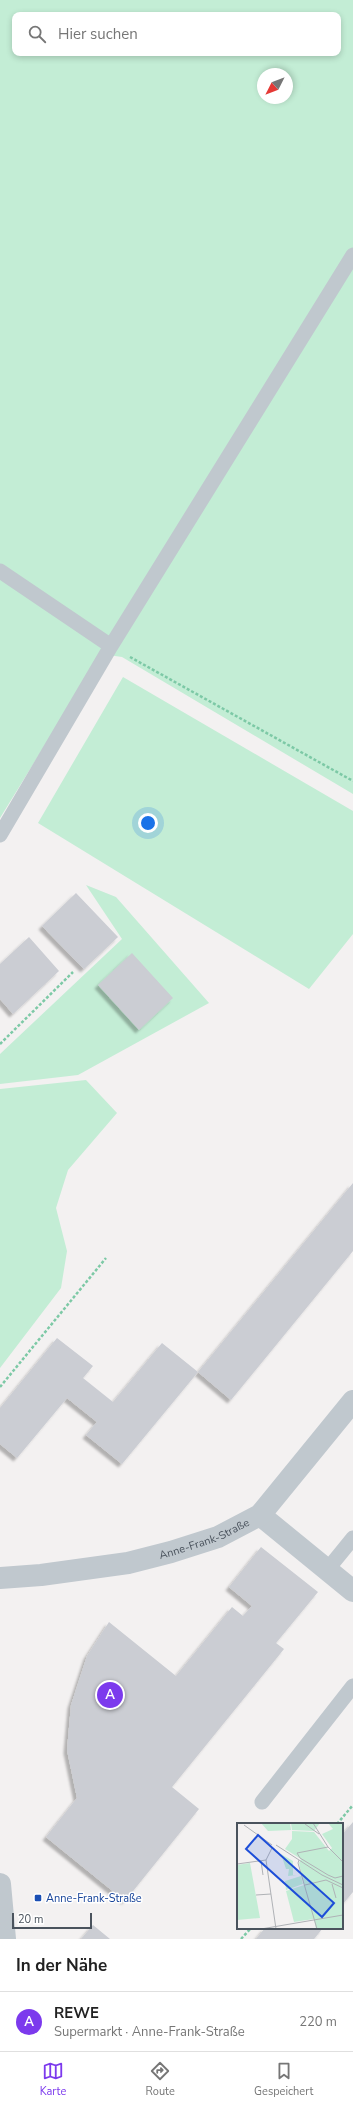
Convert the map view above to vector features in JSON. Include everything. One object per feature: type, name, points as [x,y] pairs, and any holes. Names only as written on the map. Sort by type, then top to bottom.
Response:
[{"type":"street","name":"Anne-Frank-Straße","points":[[0,1578],[41,1575],[128,1563],[171,1552],[218,1537],[260,1515],[353,1401]]},
{"type":"street","points":[[260,1515],[353,1590]]},
{"type":"street","points":[[0,1884],[5,1939]]},
{"type":"lane","points":[[0,835],[111,646],[353,255]]},
{"type":"lane","points":[[0,571],[111,646]]},
{"type":"lane","points":[[327,1570],[353,1538]]},
{"type":"lane","points":[[262,1802],[353,1686]]},
{"type":"path","points":[[111,646],[353,781]]},
{"type":"path","points":[[0,1044],[74,972]]},
{"type":"path","points":[[0,1387],[106,1258]]},
{"type":"path","points":[[338,1823],[353,1805]]},
{"type":"path","points":[[242,1939],[250,1929]]},
{"type":"green space","points":[[0,0],[353,0],[353,794],[122,657],[101,654],[0,818]]},
{"type":"green space","points":[[123,677],[353,811],[353,934],[309,989],[38,823]]},
{"type":"green space","points":[[86,885],[116,897],[209,1003],[78,1075],[0,1084],[0,1054],[122,939]]},
{"type":"green space","points":[[86,1080],[117,1113],[68,1170],[56,1208],[67,1251],[61,1288],[0,1368],[0,1089]]},
{"type":"building","points":[[76,893],[118,937],[84,969],[42,926]]},
{"type":"building","points":[[29,937],[59,971],[13,1014],[0,999],[0,964]]},
{"type":"building","points":[[132,953],[173,998],[139,1030],[98,985]]},
{"type":"building","points":[[353,1183],[353,1251],[231,1400],[198,1372]]},
{"type":"building","points":[[57,1338],[93,1366],[83,1378],[113,1402],[162,1343],[198,1372],[122,1464],[86,1435],[97,1422],[67,1398],[17,1458],[0,1444],[0,1408]]},
{"type":"building","points":[[261,1547],[318,1592],[276,1643],[284,1649],[172,1787],[199,1809],[125,1901],[46,1837],[77,1798],[67,1750],[71,1705],[87,1656],[109,1622],[176,1676],[232,1607],[243,1616],[252,1606],[229,1587]]},
{"type":"building","points":[[353,1822],[353,1892],[343,1904],[343,1834]]},
{"type":"building","points":[[93,1925],[110,1939],[81,1939]]},
{"type":"building","points":[[264,1929],[322,1929],[314,1939],[256,1939]]},
{"type":"place","name":"REWE","points":[[110,1695]]},
{"type":"place","name":"Anne-Frank-Straße","points":[[38,1898]]}]
